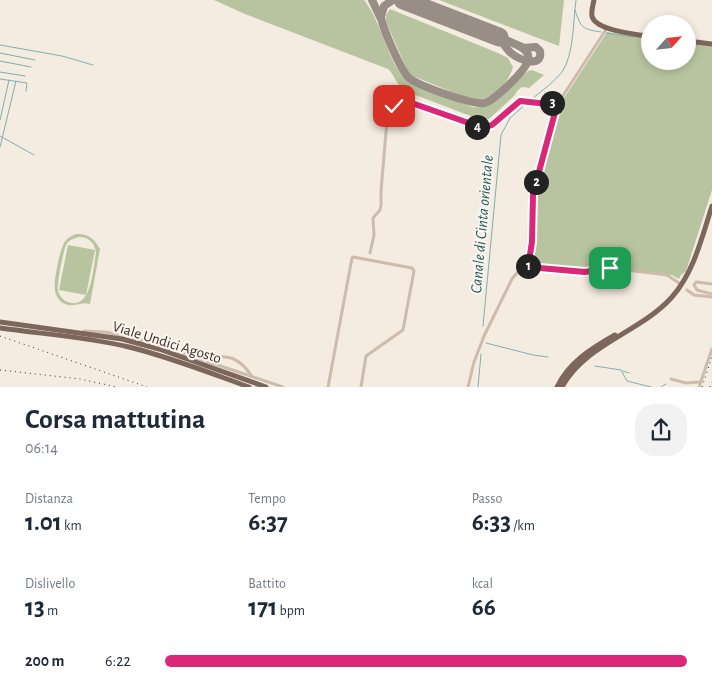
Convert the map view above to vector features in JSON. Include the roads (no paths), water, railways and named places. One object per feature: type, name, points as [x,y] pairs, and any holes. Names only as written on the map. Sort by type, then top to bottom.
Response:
[{"type":"main road","points":[[595,0],[593,19],[598,24],[607,28],[641,35]]},
{"type":"main road","points":[[696,42],[712,44]]},
{"type":"main road","points":[[562,386],[584,360],[664,305],[676,292],[684,281],[693,262],[712,206]]},
{"type":"main road","name":"Viale Undici Agosto","points":[[0,322],[79,332],[137,343],[203,363],[266,386]]},
{"type":"main road","points":[[557,386],[571,366],[587,353],[638,324]]},
{"type":"main road","name":"Viale Undici Agosto","points":[[0,328],[116,344],[203,363],[249,386]]},
{"type":"street","points":[[528,267],[532,242],[533,194],[557,105],[607,28]]},
{"type":"street","points":[[370,253],[374,235],[373,218],[382,205],[381,191],[387,120],[391,110],[397,104],[406,101],[483,128],[492,125],[520,101],[557,105]]},
{"type":"street","points":[[328,386],[353,257],[412,268],[414,271],[403,330],[366,356],[361,386]]},
{"type":"street","points":[[468,386],[481,344],[507,288],[518,270],[523,267],[585,272],[610,268],[667,275],[678,283]]},
{"type":"street","points":[[712,284],[696,282],[694,285],[697,290],[712,296]]},
{"type":"street","points":[[687,290],[694,295],[712,296]]},
{"type":"street","points":[[671,379],[700,384],[712,349]]},
{"type":"street","points":[[203,363],[223,356],[233,358],[243,364],[254,376]]},
{"type":"street","points":[[203,363],[254,376],[283,386]]},
{"type":"waterway","name":"Canale di Cinta orientale","points":[[533,98],[556,79],[566,65],[571,47],[576,0]]},
{"type":"waterway","points":[[575,10],[583,27],[601,32]]},
{"type":"waterway","points":[[606,33],[634,37]]},
{"type":"waterway","points":[[0,45],[62,56],[93,65]]},
{"type":"waterway","points":[[0,53],[35,60]]},
{"type":"waterway","points":[[0,61],[31,67]]},
{"type":"waterway","points":[[0,72],[25,76]]},
{"type":"waterway","points":[[0,79],[27,83],[26,91]]},
{"type":"waterway","points":[[0,120],[9,80]]},
{"type":"waterway","points":[[0,147],[16,81]]},
{"type":"waterway","name":"Canale di Cinta orientale","points":[[483,326],[501,135],[510,118],[526,104]]},
{"type":"waterway","points":[[0,136],[34,155]]},
{"type":"waterway","points":[[486,343],[548,357]]},
{"type":"waterway","name":"Canale di Cinta orientale","points":[[478,387],[481,354]]},
{"type":"waterway","points":[[595,366],[621,370],[627,381],[651,387]]},
{"type":"waterway","points":[[623,371],[629,373]]},
{"type":"waterway","points":[[661,387],[666,384]]},
{"type":"railway","points":[[0,336],[147,387]]},
{"type":"railway","points":[[702,387],[712,357]]},
{"type":"railway","points":[[0,370],[80,379],[117,387]]},
{"type":"railway","points":[[710,387],[712,382]]}]
